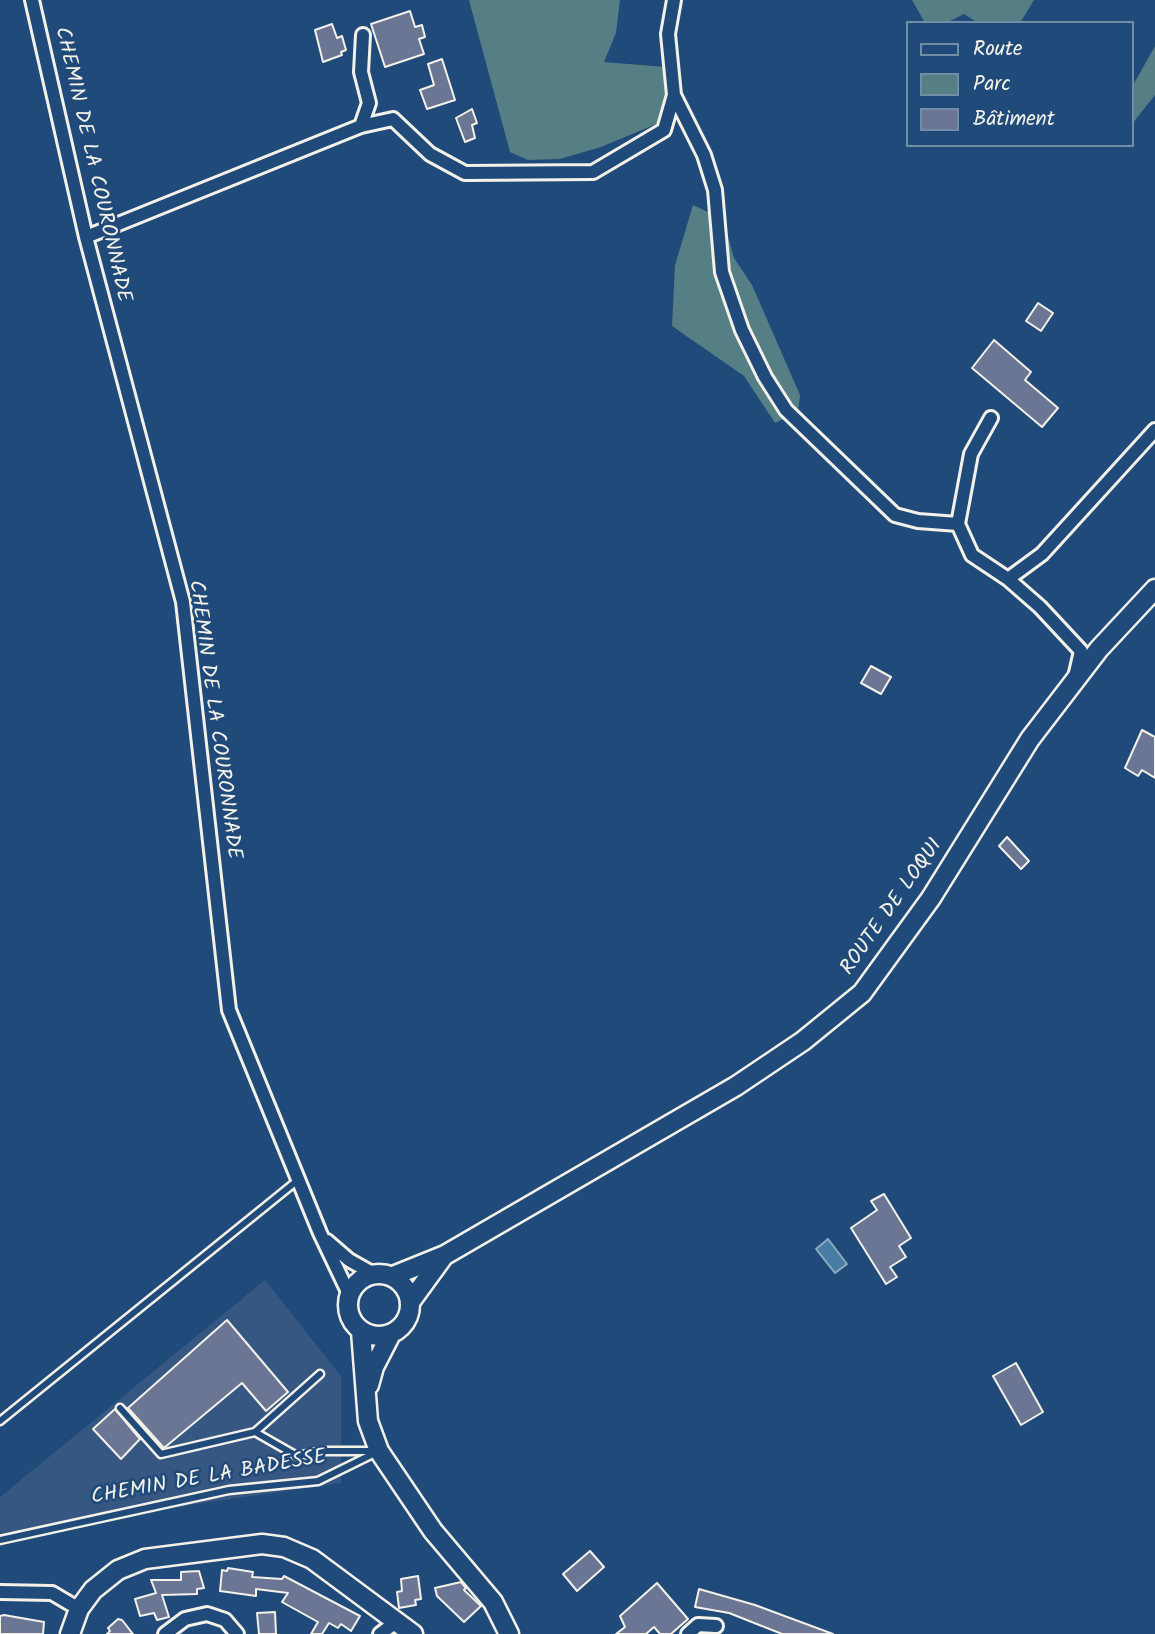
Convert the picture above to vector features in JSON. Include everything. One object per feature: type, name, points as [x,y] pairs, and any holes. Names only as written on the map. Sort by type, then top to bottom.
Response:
[{"type":"main road","name":"ROUTE DE LOQUI","points":[[394,1276],[445,1255],[736,1086],[803,1041],[862,993],[931,898],[1030,739],[1075,678],[1155,589]]},
{"type":"main road","name":"ROUTE DE LOQUI","points":[[411,1301],[445,1255]]},
{"type":"main road","points":[[367,1395],[374,1367],[391,1334],[406,1321],[411,1301],[402,1283],[394,1276],[372,1273],[363,1277],[349,1294],[349,1314],[361,1331],[368,1421],[379,1451],[433,1531],[493,1602],[509,1634]]},
{"type":"main road","points":[[361,1331],[370,1335],[391,1334]]},
{"type":"main road","points":[[70,1634],[79,1609],[93,1590],[118,1570],[145,1559],[262,1544],[284,1547],[312,1559],[413,1634]]},
{"type":"street","name":"CHEMIN DE LA COURONNADE","points":[[33,0],[86,237],[183,602],[229,1010],[320,1233],[349,1294]]},
{"type":"street","points":[[674,0],[668,34],[674,95],[704,155],[715,190],[722,272],[742,330],[786,410],[895,515],[918,521],[958,524]]},
{"type":"street","points":[[361,126],[369,103],[361,72],[363,35]]},
{"type":"street","points":[[86,237],[361,126],[393,119],[430,154],[465,173],[593,172],[664,130],[674,95]]},
{"type":"street","points":[[991,418],[971,454],[958,524],[972,555],[1008,579],[1040,607],[1081,651],[1075,678]]},
{"type":"street","points":[[1008,579],[1042,554],[1155,430]]},
{"type":"street","name":"CHEMIN DE LA COURONNADE","points":[[320,1233],[349,1260],[372,1273]]},
{"type":"street","points":[[0,1592],[52,1593],[79,1609]]},
{"type":"street","points":[[165,1634],[186,1619],[207,1614],[225,1620],[237,1634]]},
{"type":"street","points":[[380,1634],[396,1622]]},
{"type":"street","points":[[688,1634],[698,1625],[716,1626]]},
{"type":"lane","points":[[0,1421],[298,1180]]},
{"type":"lane","points":[[120,1408],[161,1454],[255,1432],[320,1374]]},
{"type":"lane","points":[[255,1432],[297,1456],[324,1451],[379,1451]]},
{"type":"lane","name":"CHEMIN DE LA BADESSE","points":[[0,1540],[204,1495],[318,1481],[379,1451]]},
{"type":"shaded area","points":[[828,1239],[847,1264],[835,1273],[816,1249]]},
{"type":"shaded area","points":[[265,1280],[341,1376],[341,1483],[0,1533],[0,1497]]},
{"type":"green space","points":[[469,0],[620,0],[616,33],[604,62],[665,67],[669,95],[661,122],[601,147],[560,159],[528,160],[510,152]]},
{"type":"green space","points":[[912,0],[1034,0],[1021,21],[975,21],[964,14],[950,21],[924,21]]},
{"type":"green space","points":[[1155,46],[1155,95],[1134,121],[1134,83]]},
{"type":"green space","points":[[693,205],[723,219],[734,258],[752,285],[800,395],[798,412],[775,423],[744,376],[672,326],[675,265]]},
{"type":"building","points":[[410,11],[415,27],[422,25],[425,37],[419,39],[424,54],[385,67],[371,24]]},
{"type":"building","points":[[332,24],[337,38],[342,36],[346,50],[341,52],[342,55],[323,62],[315,30]]},
{"type":"building","points":[[442,59],[455,100],[427,109],[420,90],[434,85],[428,64]]},
{"type":"building","points":[[472,109],[477,123],[472,125],[475,138],[465,142],[456,118]]},
{"type":"building","points":[[1038,303],[1053,313],[1041,331],[1026,321]]},
{"type":"building","points":[[994,340],[1031,372],[1025,380],[1058,408],[1042,427],[972,368]]},
{"type":"building","points":[[871,666],[891,677],[881,694],[861,683]]},
{"type":"building","points":[[1142,730],[1155,737],[1155,778],[1142,770],[1138,776],[1125,768]]},
{"type":"building","points":[[1007,837],[1029,861],[1021,869],[999,846]]},
{"type":"building","points":[[884,1194],[911,1238],[899,1246],[906,1257],[890,1267],[897,1277],[886,1284],[851,1228],[877,1210],[871,1201]]},
{"type":"building","points":[[227,1320],[288,1392],[266,1411],[242,1383],[164,1448],[128,1408]]},
{"type":"building","points":[[1016,1363],[1043,1412],[1021,1425],[993,1376]]},
{"type":"building","points":[[115,1409],[140,1439],[121,1459],[93,1429]]},
{"type":"building","points":[[590,1551],[604,1567],[577,1591],[563,1574]]},
{"type":"building","points":[[228,1568],[253,1572],[252,1577],[282,1579],[284,1576],[360,1616],[351,1631],[341,1624],[338,1628],[329,1623],[322,1634],[311,1634],[318,1622],[282,1602],[288,1593],[256,1589],[256,1596],[220,1591],[222,1570],[227,1571]]},
{"type":"building","points":[[199,1571],[204,1588],[197,1589],[197,1594],[162,1595],[169,1617],[157,1620],[154,1613],[140,1616],[135,1599],[156,1593],[151,1580],[181,1580],[181,1572]]},
{"type":"building","points":[[418,1576],[421,1599],[415,1600],[416,1605],[399,1608],[397,1592],[402,1591],[401,1579]]},
{"type":"building","points":[[461,1582],[466,1588],[464,1590],[481,1606],[464,1622],[437,1596],[435,1588]]},
{"type":"building","points":[[657,1583],[688,1619],[671,1634],[660,1634],[654,1627],[646,1634],[616,1634],[625,1627],[620,1616]]},
{"type":"building","points":[[699,1589],[755,1605],[833,1634],[782,1634],[729,1613],[695,1607]]},
{"type":"building","points":[[275,1612],[276,1634],[259,1634],[257,1613]]},
{"type":"building","points":[[0,1616],[44,1622],[43,1634],[0,1634]]},
{"type":"building","points":[[118,1619],[122,1620],[133,1634],[107,1634],[110,1631],[108,1628]]}]
